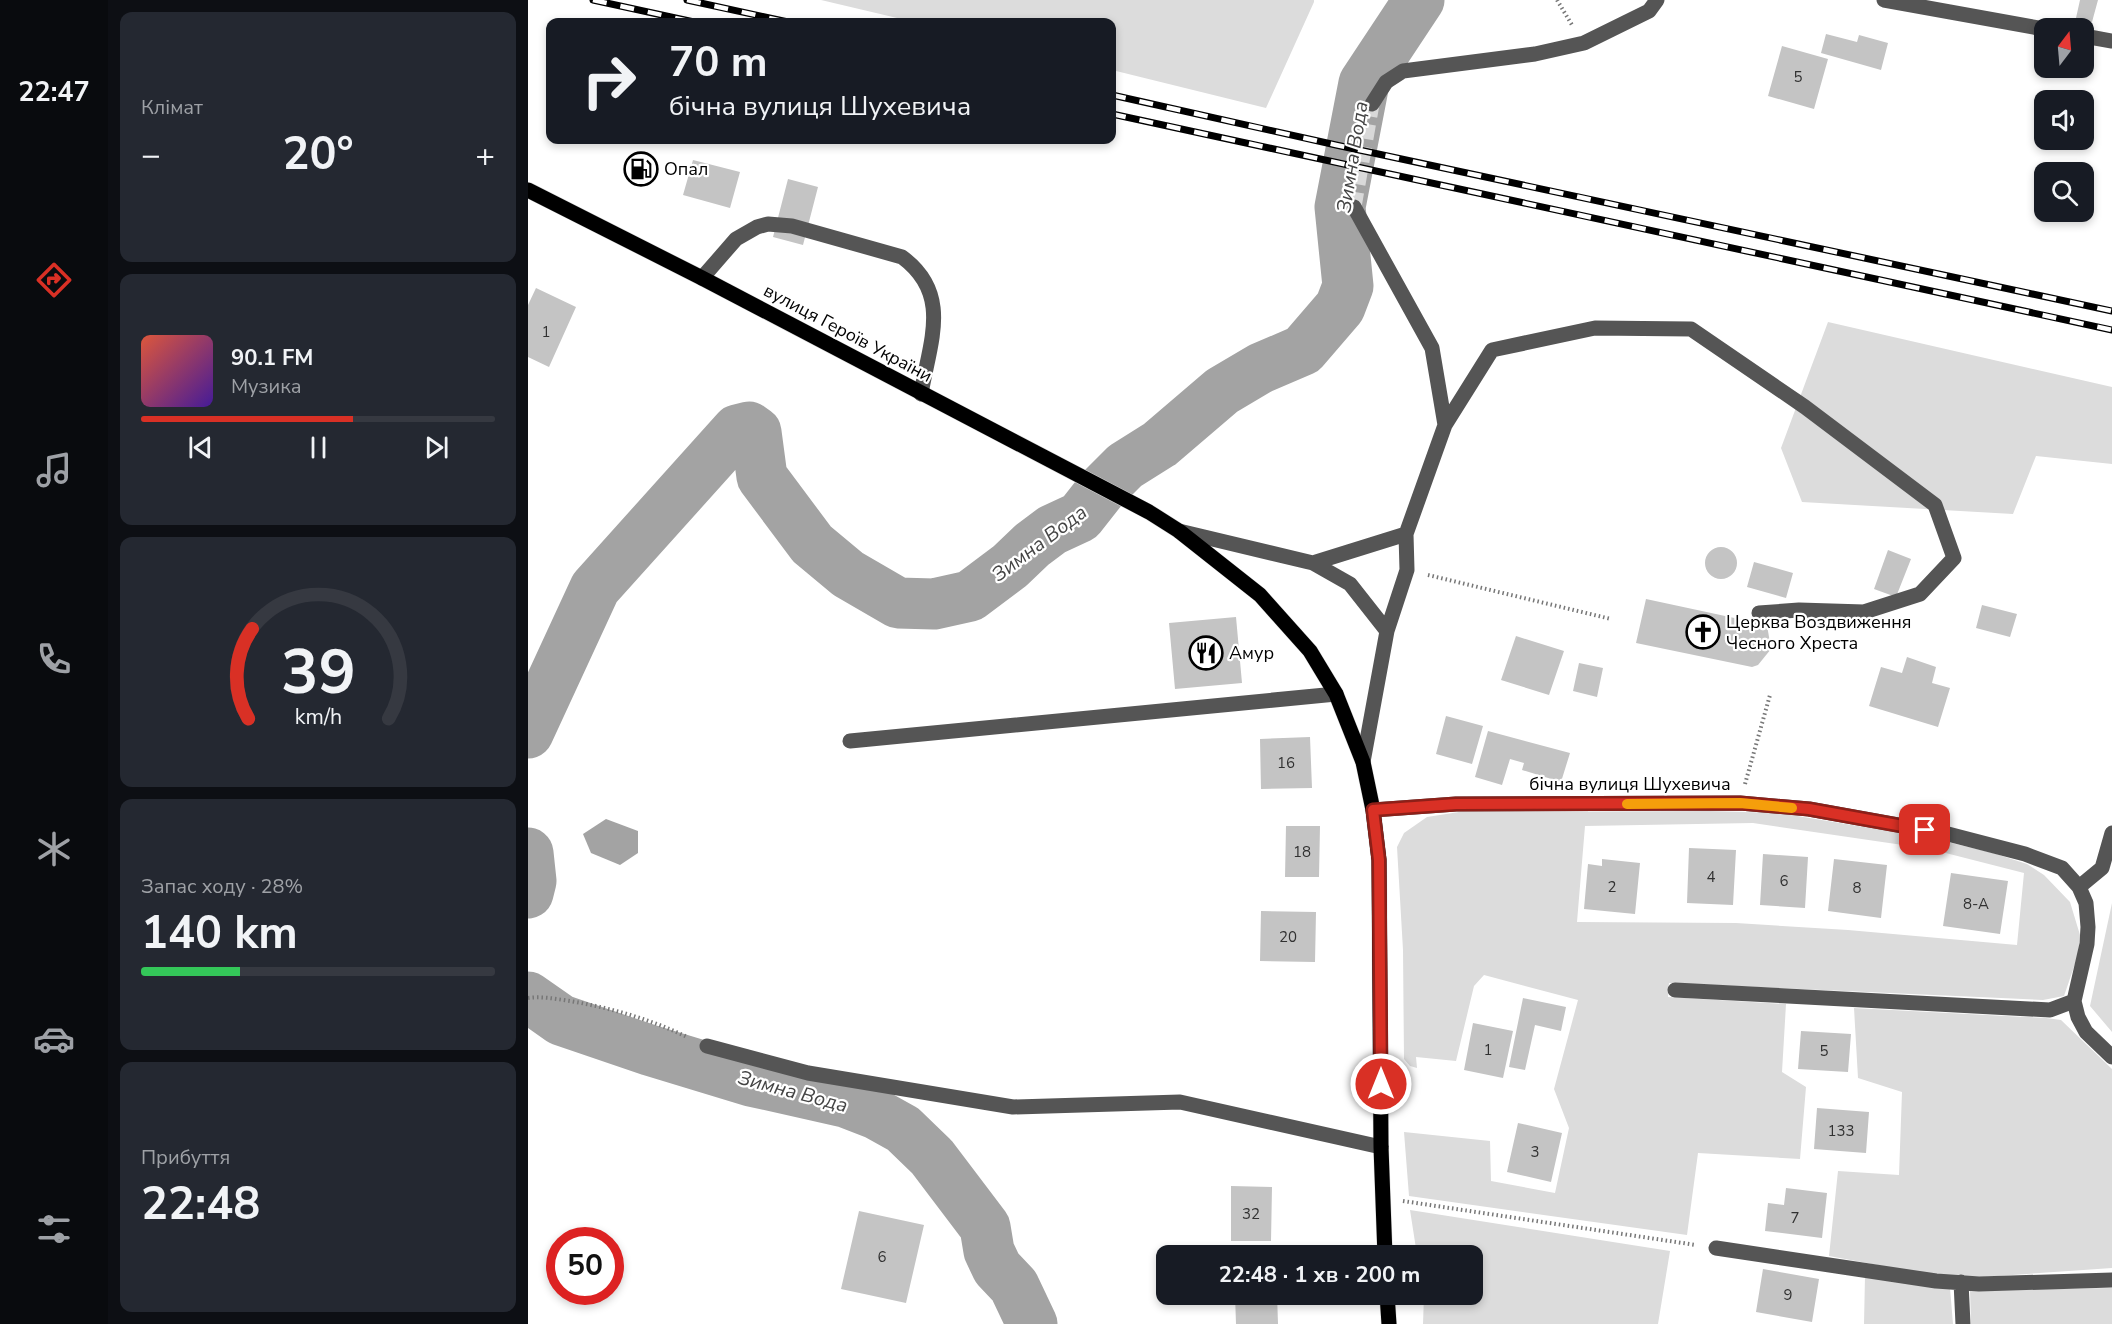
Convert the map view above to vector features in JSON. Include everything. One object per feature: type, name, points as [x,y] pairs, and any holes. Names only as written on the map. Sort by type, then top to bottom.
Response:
[{"type":"main road","name":"вулиця Героїв України","points":[[528,190],[702,278],[1149,512],[1179,531],[1260,595],[1310,651],[1336,694],[1363,762],[1373,810],[1379,860],[1381,1147],[1384,1245]]},
{"type":"main road","points":[[1388,1305],[1389,1324]]},
{"type":"street","points":[[1372,104],[1386,82],[1402,71],[1535,54],[1584,43],[1648,11],[1657,0]]},
{"type":"street","points":[[1884,0],[2034,27]]},
{"type":"street","points":[[2094,38],[2112,41]]},
{"type":"street","points":[[1354,207],[1432,348],[1444,424]]},
{"type":"street","points":[[702,278],[736,239],[757,227],[768,224],[792,226],[902,257],[915,266],[925,279],[932,294],[934,309],[921,393]]},
{"type":"street","points":[[1363,762],[1387,631],[1407,570],[1406,534],[1444,424],[1492,350],[1595,328],[1691,329],[1805,407],[1935,505],[1954,558],[1920,594],[1864,612],[1799,609],[1760,613]]},
{"type":"street","points":[[1179,531],[1313,563],[1350,584],[1387,631]]},
{"type":"street","points":[[1313,563],[1406,534]]},
{"type":"street","points":[[850,741],[1336,694]]},
{"type":"street","name":"бічна вулиця Шухевича","points":[[1373,810],[1456,804],[1740,803],[1809,809],[1948,834],[2025,854],[2062,868],[2079,887]]},
{"type":"street","points":[[2112,833],[2107,869],[2079,887],[2086,903],[2088,927],[2087,944],[2074,1000],[2085,1032],[2112,1057]]},
{"type":"street","points":[[1675,990],[2050,1010],[2074,1000]]},
{"type":"street","points":[[707,1046],[808,1073],[1013,1107],[1180,1102],[1381,1147]]},
{"type":"street","points":[[1716,1248],[1936,1281],[2112,1280]]},
{"type":"street","points":[[1961,1282],[1963,1324]]},
{"type":"path","points":[[1407,570],[1611,619]]},
{"type":"path","points":[[1740,803],[1770,695]]},
{"type":"path","points":[[528,998],[539,996],[597,1006],[659,1024],[707,1046]]},
{"type":"path","points":[[1382,1197],[1716,1248]]},
{"type":"shaded area","points":[[821,0],[1314,0],[1266,108],[1116,71],[1116,18],[897,18]]},
{"type":"shaded area","points":[[1828,322],[2112,387],[2112,464],[2036,456],[2013,514],[1802,502],[1781,448]]},
{"type":"shaded area","points":[[1459,812],[1779,813],[1931,838],[2027,864],[2044,875],[2070,902],[2080,935],[2078,955],[2064,996],[2043,1000],[1669,983],[1668,997],[1786,1004],[1782,1072],[1806,1087],[1800,1159],[1698,1153],[1687,1235],[1409,1196],[1404,1132],[1490,1141],[1491,1181],[1555,1193],[1569,1128],[1554,1089],[1578,1000],[1484,975],[1474,986],[1456,1061],[1416,1057],[1417,1068],[1410,1066],[1404,1059],[1403,950],[1397,847],[1404,833],[1427,817]],"holes":[[[1753,823],[1930,849],[2024,873],[2017,945],[1736,923],[1577,922],[1585,826]]]},
{"type":"shaded area","points":[[606,819],[638,831],[638,853],[620,865],[591,853],[583,834]]},
{"type":"shaded area","points":[[2112,903],[2112,1032],[2090,1006]]},
{"type":"shaded area","points":[[1854,1008],[2061,1020],[2112,1069],[2112,1268],[1983,1277],[1937,1276],[1829,1256],[1838,1171],[1899,1175],[1902,1092],[1858,1078]]},
{"type":"shaded area","points":[[1410,1210],[1670,1251],[1658,1324],[1423,1324],[1424,1305],[1483,1305],[1483,1245],[1415,1245]]},
{"type":"shaded area","points":[[1865,1276],[1950,1288],[1953,1324],[1864,1324]]},
{"type":"shaded area","points":[[2112,1288],[2112,1324],[1971,1324],[1970,1290]]},
{"type":"building","points":[[2080,0],[2098,0],[2093,18],[2076,18]]},
{"type":"building","points":[[1826,34],[1857,42],[1859,35],[1888,43],[1881,70],[1821,53]]},
{"type":"building","points":[[1782,46],[1828,59],[1814,109],[1768,96]]},
{"type":"building","points":[[693,160],[740,172],[730,208],[683,195]]},
{"type":"building","points":[[788,179],[818,187],[803,245],[773,237]]},
{"type":"building","points":[[536,288],[576,307],[549,367],[528,357],[528,305]]},
{"type":"building","points":[[1721,547],[1733,551],[1737,563],[1733,575],[1721,579],[1709,575],[1705,563],[1709,551]]},
{"type":"building","points":[[1888,550],[1911,559],[1896,597],[1874,589]]},
{"type":"building","points":[[1754,562],[1793,573],[1786,598],[1747,587]]},
{"type":"building","name":"Церква Воздвиження Чесного Хреста","points":[[1646,599],[1767,625],[1771,649],[1758,665],[1752,667],[1636,643]]},
{"type":"building","points":[[1982,605],[2017,614],[2010,637],[1976,628]]},
{"type":"building","name":"Амур","points":[[1236,617],[1242,683],[1175,689],[1169,623]]},
{"type":"building","points":[[1516,636],[1564,651],[1549,695],[1501,680]]},
{"type":"building","points":[[1907,657],[1936,667],[1932,683],[1950,688],[1938,727],[1869,706],[1881,667],[1902,673]]},
{"type":"building","points":[[1579,663],[1603,668],[1597,697],[1573,691]]},
{"type":"building","points":[[1446,716],[1483,726],[1472,764],[1436,754]]},
{"type":"building","points":[[1488,731],[1570,753],[1561,782],[1522,770],[1524,763],[1510,759],[1502,785],[1475,777]]},
{"type":"building","points":[[1310,737],[1312,788],[1261,789],[1260,739]]},
{"type":"building","points":[[1286,826],[1320,826],[1319,877],[1285,877]]},
{"type":"building","points":[[1689,848],[1736,850],[1733,905],[1687,903]]},
{"type":"building","points":[[1763,854],[1808,857],[1805,908],[1760,905]]},
{"type":"building","points":[[1602,859],[1640,863],[1635,914],[1584,909],[1588,864],[1602,866]]},
{"type":"building","points":[[1834,859],[1887,865],[1881,918],[1828,911]]},
{"type":"building","points":[[1951,873],[2008,881],[2000,934],[1943,926]]},
{"type":"building","points":[[1261,911],[1316,912],[1315,962],[1260,961]]},
{"type":"building","points":[[1523,998],[1566,1007],[1561,1031],[1535,1025],[1525,1070],[1509,1067]]},
{"type":"building","points":[[1473,1023],[1513,1031],[1503,1078],[1464,1070]]},
{"type":"building","points":[[1801,1031],[1851,1034],[1848,1072],[1798,1069]]},
{"type":"building","points":[[1817,1108],[1869,1112],[1866,1153],[1814,1149]]},
{"type":"building","points":[[1518,1123],[1562,1133],[1551,1182],[1507,1172]]},
{"type":"building","points":[[1231,1186],[1272,1187],[1271,1241],[1231,1241]]},
{"type":"building","points":[[1786,1188],[1827,1193],[1822,1238],[1765,1231],[1768,1203],[1784,1205]]},
{"type":"building","points":[[859,1211],[924,1225],[906,1303],[841,1289]]},
{"type":"building","points":[[1763,1269],[1819,1279],[1812,1322],[1756,1312]]},
{"type":"building","points":[[1235,1305],[1277,1305],[1278,1324],[1236,1324]]},
{"type":"waterway","name":"Зимна Вода","points":[[528,733],[595,588],[737,430],[749,427],[756,432],[762,477],[812,544],[848,574],[898,603],[934,604],[970,596],[1052,530],[1080,517],[1102,489],[1125,466],[1160,444],[1222,391],[1261,368],[1303,350],[1340,307],[1348,286],[1340,207],[1364,83],[1419,0]]},
{"type":"waterway","name":"Зимна Вода","points":[[528,853],[531,881],[528,893]]},
{"type":"waterway","name":"Зимна Вода","points":[[528,997],[561,1020],[751,1081],[845,1102],[876,1114],[903,1129],[932,1157],[985,1227],[989,1251],[997,1268],[1014,1286],[1032,1324]]},
{"type":"tunnel","points":[[1354,207],[1372,104]]},
{"type":"railway","points":[[593,0],[676,18]]},
{"type":"railway","points":[[687,0],[770,18]]},
{"type":"railway","points":[[1116,96],[2112,311]]},
{"type":"railway","points":[[1116,115],[2112,330]]},
{"type":"slow traffic","points":[[1627,804],[1740,803],[1792,808]]},
{"type":"place","name":"Опал","points":[[641,169]]},
{"type":"place","name":"Церква Воздвиження Чесного Хреста","points":[[1703,632]]},
{"type":"place","name":"Амур","points":[[1206,653]]},
{"type":"route","points":[[1381,1084],[1379,860],[1373,810],[1456,804],[1740,803],[1809,809],[1925,830]]}]
